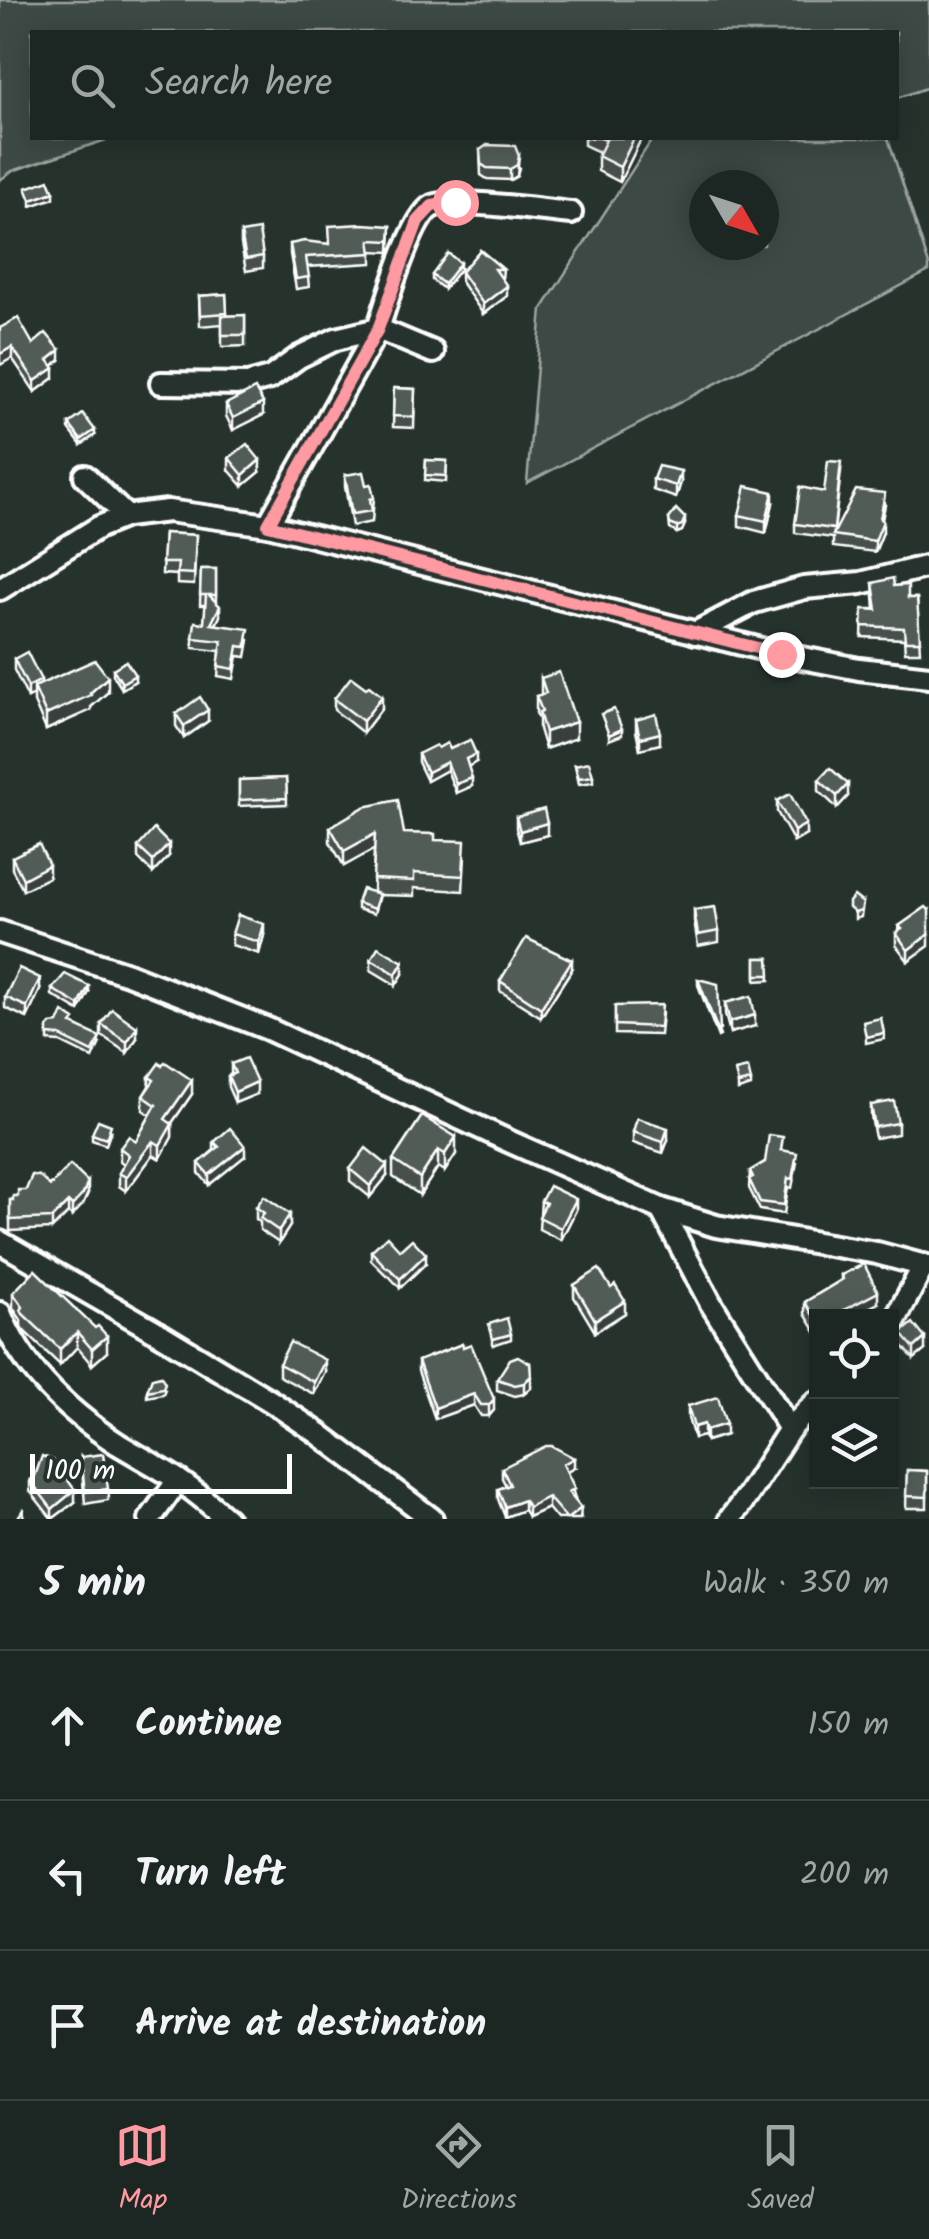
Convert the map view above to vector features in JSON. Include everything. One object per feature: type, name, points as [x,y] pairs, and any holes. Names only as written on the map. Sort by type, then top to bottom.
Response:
[{"type":"street","points":[[268,525],[378,329],[418,221],[432,206],[455,202],[572,214]]},
{"type":"street","points":[[161,384],[248,384],[270,378],[336,339],[378,329],[433,352]]},
{"type":"street","points":[[85,476],[126,516]]},
{"type":"street","points":[[0,589],[98,528],[126,516],[168,511],[268,525],[781,654],[929,678]]},
{"type":"street","points":[[695,633],[754,602],[804,588],[861,583],[929,566]]},
{"type":"street","points":[[0,932],[128,974],[268,1029],[661,1208],[716,1226],[862,1250],[926,1266],[899,1314]]},
{"type":"street","points":[[661,1208],[710,1302],[790,1428]]},
{"type":"street","points":[[0,1242],[272,1402],[432,1519]]},
{"type":"street","points":[[0,1313],[26,1363],[70,1410],[178,1480],[227,1519]]},
{"type":"street","points":[[730,1519],[790,1428],[809,1409]]},
{"type":"street","points":[[150,1519],[178,1480]]},
{"type":"shaded area","points":[[0,0],[929,0],[929,87],[899,97],[899,30],[30,30],[30,140],[106,140],[12,171],[0,180]]},
{"type":"shaded area","points":[[652,140],[889,140],[929,271],[527,483],[542,309]]},
{"type":"building","points":[[606,140],[633,140],[620,167],[598,156]]},
{"type":"building","points":[[487,145],[515,146],[517,165],[510,169],[481,164],[480,150]]},
{"type":"building","points":[[49,180],[54,192],[31,200],[26,188]]},
{"type":"building","points":[[329,226],[391,226],[390,241],[370,240],[372,253],[306,257],[309,277],[296,279],[290,244],[330,244]]},
{"type":"building","points":[[259,230],[263,256],[246,259],[241,233]]},
{"type":"building","points":[[480,250],[503,269],[495,269],[507,286],[483,304],[461,272]]},
{"type":"building","points":[[448,253],[460,263],[444,284],[432,275]]},
{"type":"building","points":[[226,294],[227,313],[200,315],[199,296]]},
{"type":"building","points":[[245,315],[245,335],[222,335],[222,316]]},
{"type":"building","points":[[18,318],[33,344],[46,333],[60,350],[48,360],[54,368],[35,381],[12,347],[0,354],[0,328]]},
{"type":"building","points":[[394,388],[415,389],[414,417],[393,416]]},
{"type":"building","points":[[255,389],[263,403],[233,418],[226,404]]},
{"type":"building","points":[[83,414],[95,430],[81,440],[69,424]]},
{"type":"building","points":[[247,444],[260,460],[243,475],[229,458]]},
{"type":"building","points":[[426,460],[447,461],[446,476],[425,475]]},
{"type":"building","points":[[828,461],[841,462],[834,529],[795,524],[800,487],[824,492]]},
{"type":"building","points":[[658,466],[681,471],[676,486],[653,479]]},
{"type":"building","points":[[363,472],[366,485],[371,484],[372,511],[352,514],[345,475]]},
{"type":"building","points":[[746,486],[773,492],[766,521],[739,515]]},
{"type":"building","points":[[856,490],[885,493],[880,519],[883,521],[875,541],[833,535]]},
{"type":"building","points":[[676,509],[685,518],[677,527],[669,519]]},
{"type":"building","points":[[164,533],[196,535],[194,574],[177,573],[178,563],[162,563]]},
{"type":"building","points":[[201,569],[216,569],[216,595],[209,595],[220,606],[211,624],[249,629],[246,647],[238,646],[234,669],[218,666],[222,641],[193,638],[195,622],[204,623],[206,595],[200,595]]},
{"type":"building","points":[[893,578],[894,586],[908,585],[908,598],[917,598],[920,641],[905,641],[904,628],[862,626],[863,609],[877,610],[873,583]]},
{"type":"building","points":[[27,652],[41,680],[28,687],[14,659]]},
{"type":"building","points":[[95,660],[108,677],[91,695],[46,715],[34,687]]},
{"type":"building","points":[[126,661],[135,675],[122,683],[113,669]]},
{"type":"building","points":[[559,672],[576,722],[545,732],[536,696],[546,693],[541,678]]},
{"type":"building","points":[[351,677],[382,696],[363,721],[334,699]]},
{"type":"building","points":[[200,697],[208,710],[184,726],[176,714]]},
{"type":"building","points":[[614,709],[622,729],[609,735],[601,714]]},
{"type":"building","points":[[656,714],[660,733],[640,738],[636,720]]},
{"type":"building","points":[[470,740],[476,754],[466,759],[472,778],[456,784],[447,762],[427,772],[418,754],[436,745],[438,748],[447,743],[450,749]]},
{"type":"building","points":[[589,762],[593,776],[579,778],[575,765]]},
{"type":"building","points":[[830,768],[848,784],[837,796],[819,780]]},
{"type":"building","points":[[286,778],[287,798],[239,800],[239,780]]},
{"type":"building","points":[[790,794],[806,824],[794,831],[777,801]]},
{"type":"building","points":[[398,800],[404,833],[435,834],[435,840],[465,841],[463,876],[414,873],[414,881],[373,879],[375,834],[344,851],[330,827],[364,807]]},
{"type":"building","points":[[544,809],[547,823],[520,831],[516,817]]},
{"type":"building","points":[[154,829],[169,844],[153,861],[138,847]]},
{"type":"building","points":[[39,844],[49,865],[23,879],[12,857]]},
{"type":"building","points":[[362,889],[379,894],[374,909],[357,903]]},
{"type":"building","points":[[854,896],[863,903],[861,911],[855,913],[849,908]]},
{"type":"building","points":[[715,907],[719,931],[698,935],[694,910]]},
{"type":"building","points":[[926,907],[929,934],[908,950],[896,933],[902,929],[899,926]]},
{"type":"building","points":[[238,915],[264,924],[259,942],[232,934]]},
{"type":"building","points":[[526,938],[572,960],[541,1008],[500,981]]},
{"type":"building","points":[[378,947],[403,962],[396,974],[371,959]]},
{"type":"building","points":[[756,958],[769,958],[770,975],[756,975]]},
{"type":"building","points":[[19,968],[40,978],[27,1007],[5,997]]},
{"type":"building","points":[[65,974],[89,986],[79,1005],[52,989]]},
{"type":"building","points":[[698,979],[718,984],[718,1031]]},
{"type":"building","points":[[751,996],[755,1015],[730,1022],[725,1003]]},
{"type":"building","points":[[662,1005],[660,1027],[615,1025],[615,1006]]},
{"type":"building","points":[[112,1009],[137,1027],[127,1042],[101,1024]]},
{"type":"building","points":[[63,1012],[75,1020],[72,1024],[100,1037],[93,1052],[60,1036],[48,1035],[48,1028],[58,1023]]},
{"type":"building","points":[[881,1018],[884,1033],[866,1037],[863,1022]]},
{"type":"building","points":[[246,1058],[257,1082],[235,1092],[228,1076],[235,1073],[231,1064]]},
{"type":"building","points":[[165,1062],[192,1080],[165,1119],[172,1124],[160,1145],[153,1141],[126,1177],[119,1173],[129,1155],[120,1148],[129,1136],[136,1141],[156,1105],[143,1096],[154,1080],[149,1077],[159,1063],[162,1066]]},
{"type":"building","points":[[748,1068],[751,1081],[738,1084],[735,1071]]},
{"type":"building","points":[[894,1101],[898,1123],[875,1127],[871,1105]]},
{"type":"building","points":[[422,1116],[456,1137],[445,1154],[438,1150],[420,1178],[393,1160]]},
{"type":"building","points":[[637,1118],[668,1128],[663,1142],[633,1132]]},
{"type":"building","points":[[98,1120],[111,1125],[106,1139],[92,1134]]},
{"type":"building","points":[[230,1128],[245,1146],[209,1175],[199,1163],[219,1147],[214,1142]]},
{"type":"building","points":[[769,1135],[783,1137],[781,1150],[797,1153],[784,1205],[760,1202],[749,1179],[753,1177],[750,1171],[765,1162]]},
{"type":"building","points":[[366,1148],[387,1165],[370,1186],[350,1169]]},
{"type":"building","points":[[70,1165],[88,1182],[72,1206],[68,1202],[52,1218],[10,1220],[10,1200],[18,1196],[18,1190],[26,1190],[32,1175],[50,1186]]},
{"type":"building","points":[[549,1186],[576,1199],[561,1228],[539,1217],[546,1203],[541,1201]]},
{"type":"building","points":[[264,1196],[290,1214],[279,1231],[260,1218],[264,1213],[256,1207]]},
{"type":"building","points":[[387,1236],[400,1250],[412,1239],[426,1254],[400,1279],[371,1251]]},
{"type":"building","points":[[864,1264],[878,1292],[846,1309],[809,1309],[805,1302],[843,1279],[841,1275]]},
{"type":"building","points":[[599,1269],[625,1301],[595,1320],[574,1285]]},
{"type":"building","points":[[35,1270],[107,1336],[92,1349],[77,1332],[60,1349],[23,1314],[23,1307],[13,1293]]},
{"type":"building","points":[[507,1318],[511,1334],[493,1339],[489,1324]]},
{"type":"building","points":[[913,1323],[925,1338],[914,1348],[901,1333]]},
{"type":"building","points":[[290,1342],[325,1360],[314,1382],[279,1364]]},
{"type":"building","points":[[471,1344],[494,1399],[489,1405],[481,1405],[474,1394],[435,1408],[418,1361]]},
{"type":"building","points":[[518,1356],[530,1363],[531,1376],[515,1385],[497,1379],[510,1359]]},
{"type":"building","points":[[161,1376],[163,1388],[147,1391],[152,1378]]},
{"type":"building","points":[[718,1397],[726,1424],[706,1430],[704,1424],[694,1427],[688,1406]]},
{"type":"building","points":[[546,1446],[574,1458],[563,1464],[575,1489],[568,1492],[581,1508],[567,1519],[548,1497],[528,1507],[524,1500],[505,1507],[498,1489],[510,1485],[502,1468]]},
{"type":"building","points":[[103,1454],[108,1489],[85,1492],[81,1457]]},
{"type":"building","points":[[42,1456],[53,1460],[75,1490],[52,1509],[30,1480]]},
{"type":"building","points":[[907,1470],[927,1471],[927,1497],[906,1496]]},
{"type":"route","points":[[455,202],[432,206],[418,221],[378,329],[268,525],[781,654]]}]
